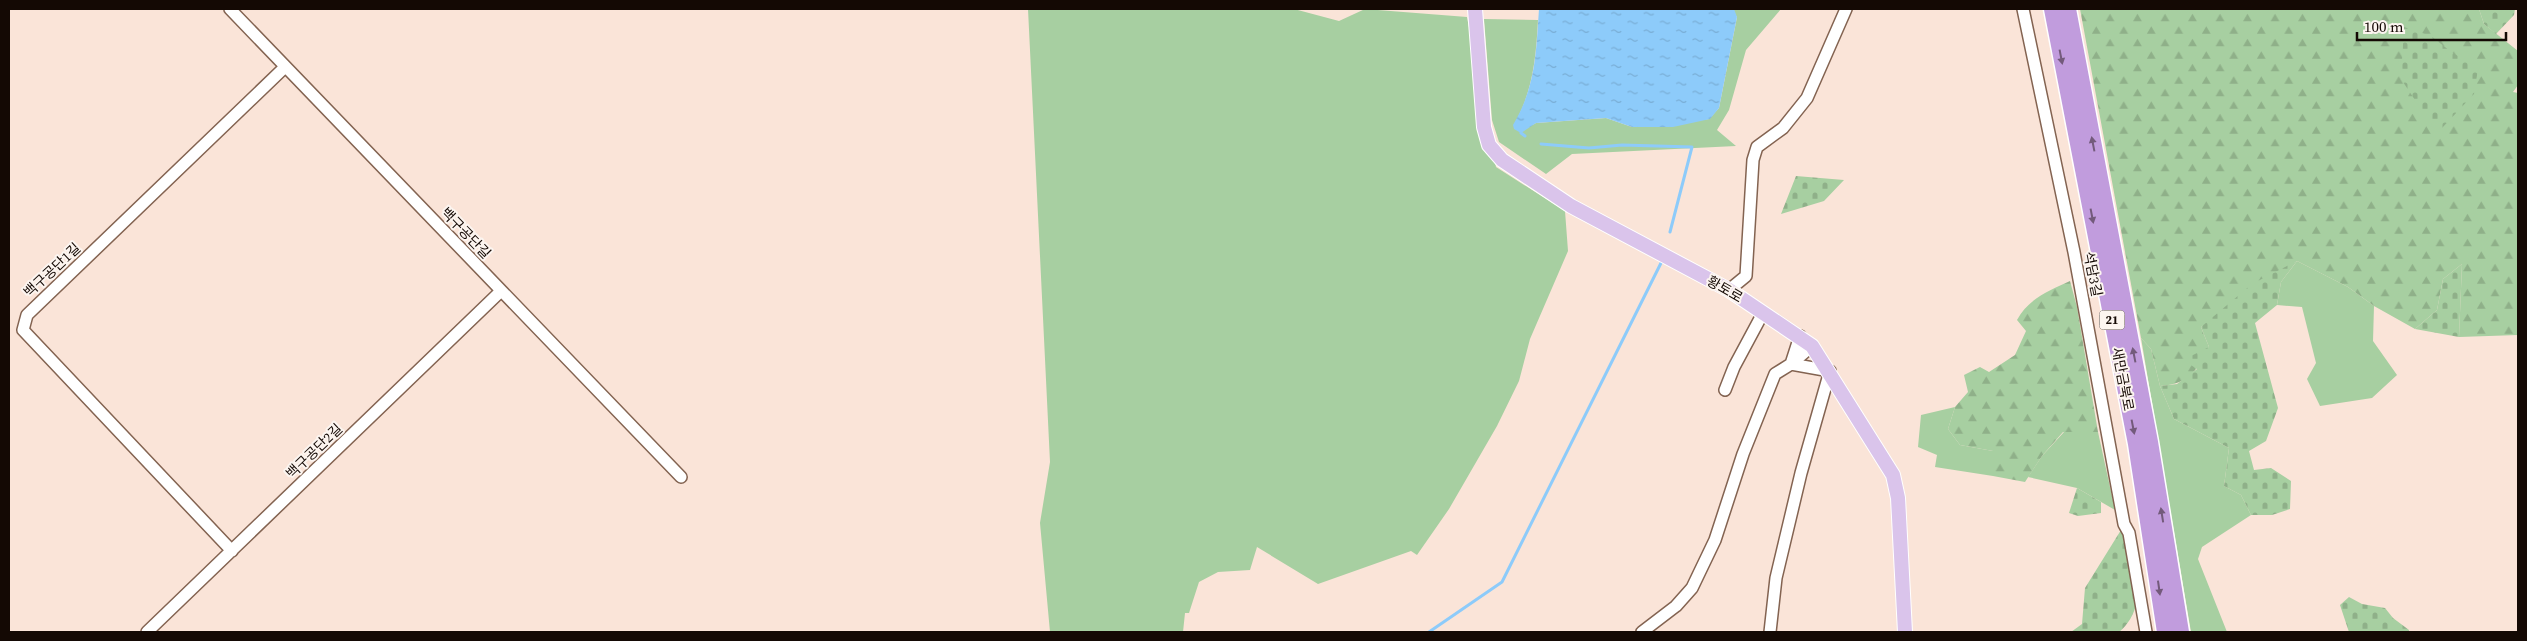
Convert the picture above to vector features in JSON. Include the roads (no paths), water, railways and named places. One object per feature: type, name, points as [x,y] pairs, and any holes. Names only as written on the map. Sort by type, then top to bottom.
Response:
[{"type":"highway","name":"새만금북로","points":[[2052,9],[2136,444],[2166,632]]},
{"type":"highway","name":"새만금북로","points":[[2068,9],[2150,442],[2181,632]]},
{"type":"main road","name":"황토로","points":[[1475,9],[1484,127],[1489,145],[1502,160],[1571,206],[1729,290],[1800,336],[1812,346],[1830,371],[1893,475],[1898,498],[1905,632]]},
{"type":"street","name":"백구공단길","points":[[230,9],[681,477]]},
{"type":"street","points":[[1729,290],[1746,276],[1753,160],[1757,147],[1783,128],[1807,98],[1846,9]]},
{"type":"street","name":"석담3길","points":[[2023,9],[2074,252],[2124,524],[2129,533],[2146,632]]},
{"type":"street","name":"백구공단1길","points":[[232,551],[23,330],[27,315],[284,67]]},
{"type":"street","name":"백구공단2길","points":[[147,632],[502,291]]},
{"type":"street","points":[[1725,390],[1734,366],[1763,313]]},
{"type":"street","points":[[1791,364],[1800,336]]},
{"type":"street","points":[[1642,632],[1676,606],[1692,588],[1714,540],[1743,454],[1774,374],[1791,364],[1812,346]]},
{"type":"street","points":[[1770,632],[1776,578],[1801,473],[1830,371],[1791,364]]},
{"type":"water","points":[[1539,9],[1734,9],[1737,17],[1719,108],[1710,119],[1673,127],[1632,127],[1606,118],[1536,123],[1521,133],[1514,129],[1513,125],[1521,111],[1531,82],[1536,54]]},
{"type":"waterway","points":[[1521,133],[1525,136]]},
{"type":"waterway","points":[[1541,144],[1589,148],[1622,145],[1692,147],[1670,232]]},
{"type":"waterway","points":[[1429,632],[1502,582],[1662,261]]}]
